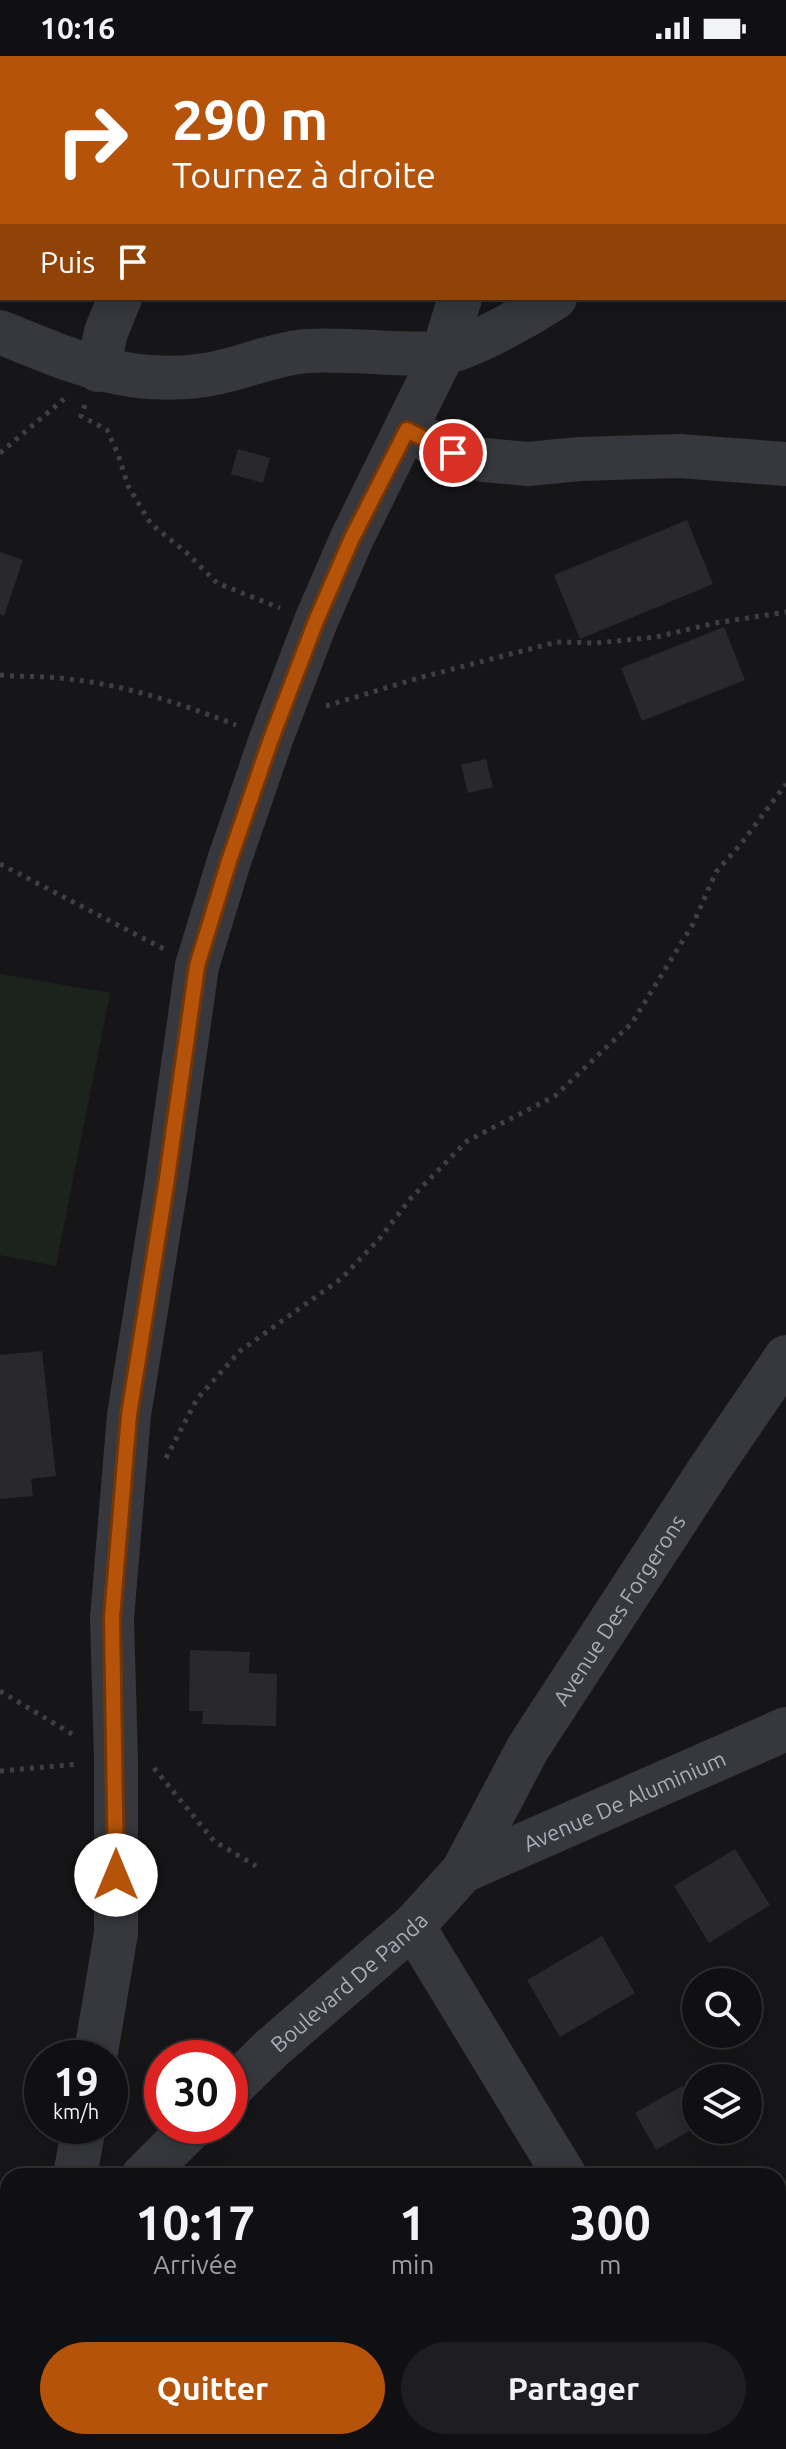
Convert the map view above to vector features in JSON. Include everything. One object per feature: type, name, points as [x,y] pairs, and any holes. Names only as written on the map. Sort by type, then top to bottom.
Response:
[{"type":"street","points":[[98,370],[106,332],[119,300]]},
{"type":"street","points":[[98,2040],[116,1933],[134,1763],[112,1618],[129,1415],[197,966],[271,739],[316,621],[352,538],[443,353],[459,300]]},
{"type":"street","points":[[0,332],[98,370],[167,380],[208,375],[301,352],[340,349],[443,353],[487,336],[551,300]]},
{"type":"street","points":[[407,430],[453,453],[484,460],[528,464],[679,456],[786,464]]},
{"type":"street","name":"Avenue Des Forgerons","points":[[463,1871],[528,1748],[786,1357]]},
{"type":"street","name":"Avenue De Aluminium","points":[[463,1871],[786,1729]]},
{"type":"street","name":"Boulevard De Panda","points":[[248,2071],[413,1926],[463,1871]]},
{"type":"street","points":[[413,1926],[560,2168]]},
{"type":"street","points":[[76,2168],[81,2144]]},
{"type":"street","points":[[151,2168],[175,2144]]},
{"type":"path","points":[[0,453],[98,370]]},
{"type":"path","points":[[98,370],[81,416],[107,430],[128,486],[151,524],[217,583],[316,621]]},
{"type":"path","points":[[364,694],[557,642],[596,643],[656,637],[715,623],[786,612]]},
{"type":"path","points":[[0,675],[70,679],[172,700],[271,739]]},
{"type":"path","points":[[161,1467],[197,1399],[240,1351],[342,1278],[380,1238],[411,1198],[467,1141],[555,1096],[632,1023],[693,924],[716,872],[786,784]]},
{"type":"path","points":[[0,864],[197,966]]},
{"type":"path","points":[[0,1691],[134,1763],[214,1841],[256,1866]]},
{"type":"path","points":[[0,1771],[134,1763]]},
{"type":"shaded area","points":[[0,974],[110,993],[56,1266],[0,1255]]},
{"type":"building","points":[[238,449],[270,458],[263,483],[231,474]]},
{"type":"building","points":[[687,520],[713,584],[580,639],[554,575]]},
{"type":"building","points":[[0,552],[23,560],[4,616],[0,614]]},
{"type":"building","points":[[724,627],[745,680],[642,721],[621,668]]},
{"type":"building","points":[[486,759],[493,787],[468,793],[461,765]]},
{"type":"building","points":[[42,1351],[56,1476],[31,1479],[33,1496],[0,1499],[0,1355]]},
{"type":"building","points":[[190,1650],[250,1652],[249,1673],[277,1674],[276,1726],[202,1724],[203,1711],[189,1711]]},
{"type":"building","points":[[735,1849],[770,1905],[709,1943],[674,1886]]},
{"type":"building","points":[[602,1936],[635,1993],[560,2037],[527,1980]]},
{"type":"building","points":[[682,2086],[682,2135],[656,2150],[635,2113]]},
{"type":"route","points":[[116,1875],[112,1618],[129,1415],[197,966],[271,739],[352,538],[407,430],[453,453]]}]
